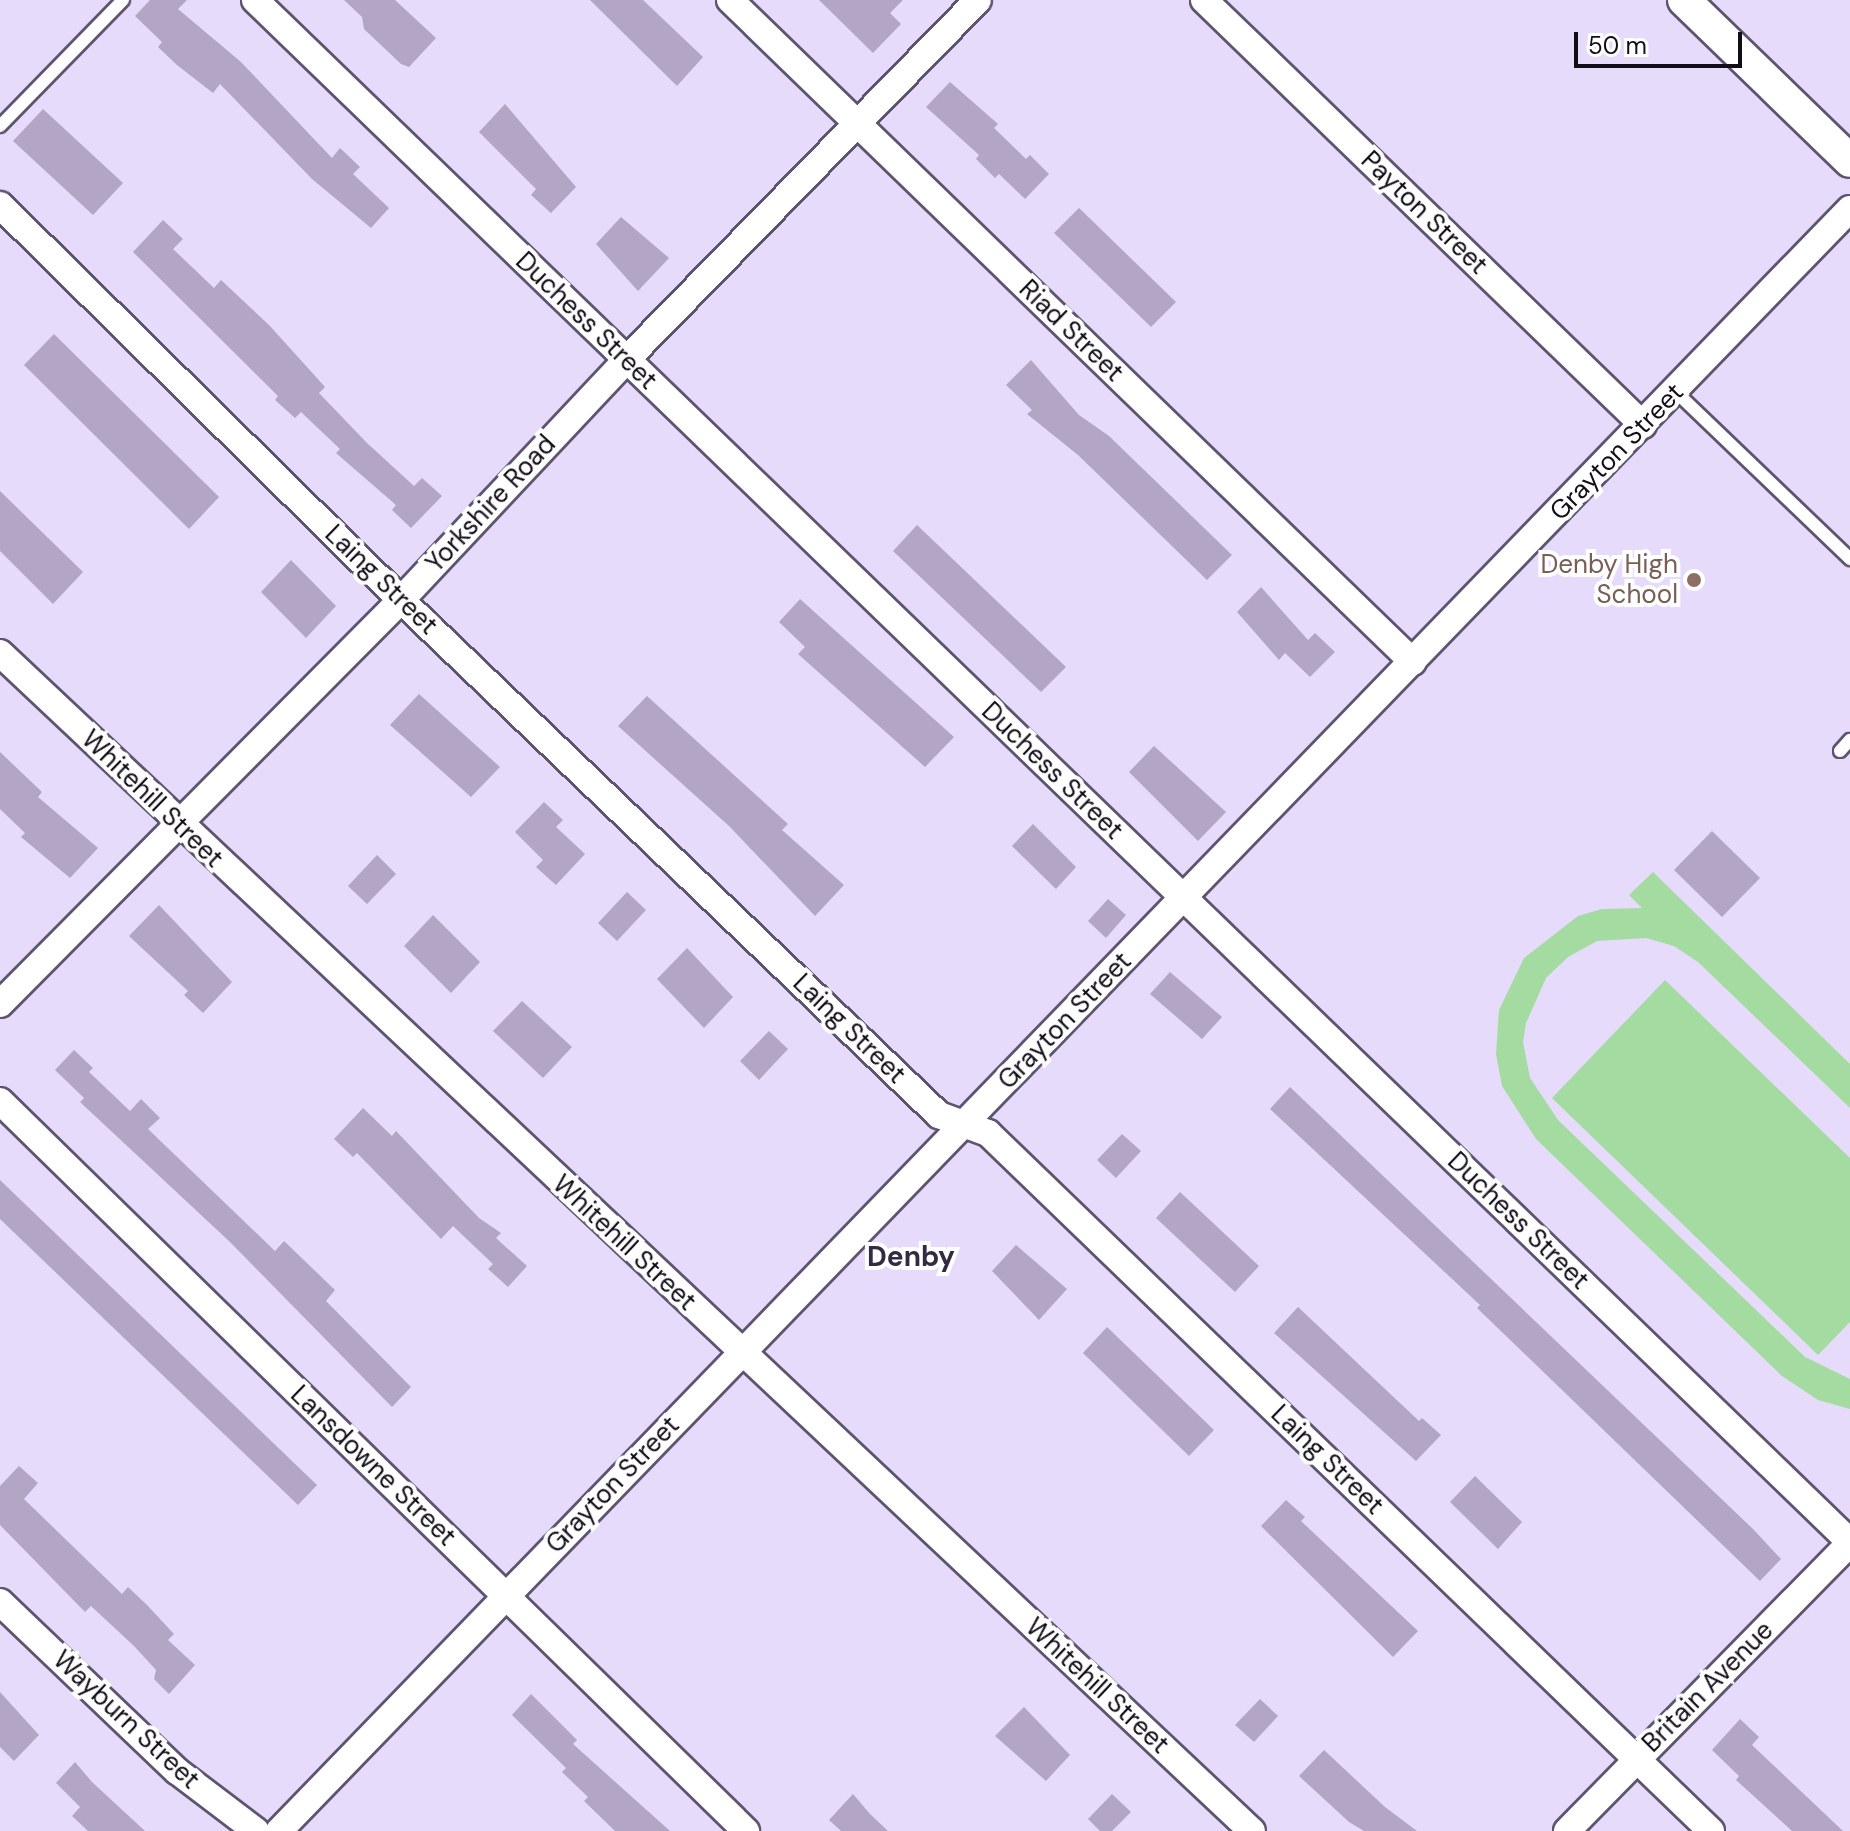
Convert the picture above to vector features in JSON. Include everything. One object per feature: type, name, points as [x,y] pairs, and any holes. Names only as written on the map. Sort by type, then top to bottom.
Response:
[{"type":"street","name":"Duchess Street","points":[[255,0],[1850,1542]]},
{"type":"street","name":"Riad Street","points":[[730,0],[1413,662]]},
{"type":"street","name":"Yorkshire Road","points":[[0,1004],[176,823],[401,600],[626,360],[978,0]]},
{"type":"street","name":"Payton Street","points":[[1204,0],[1643,425]]},
{"type":"street","points":[[1684,0],[1850,161]]},
{"type":"street","name":"Laing Street","points":[[0,205],[401,600],[939,1115],[988,1133],[1711,1831]]},
{"type":"street","name":"Grayton Street","points":[[279,1831],[1850,209]]},
{"type":"street","name":"Whitehill Street","points":[[0,653],[176,823],[1252,1831]]},
{"type":"street","name":"Lansdowne Street","points":[[0,1101],[746,1831]]},
{"type":"street","name":"Britain Avenue","points":[[1567,1831],[1850,1542]]},
{"type":"street","name":"Wayburn Street","points":[[0,1602],[177,1771],[256,1831]]},
{"type":"lane","points":[[0,126],[123,0]]},
{"type":"lane","points":[[1675,391],[1850,559]]},
{"type":"lane","points":[[1840,751],[1850,740]]},
{"type":"green space","points":[[1653,872],[1850,1064],[1850,1108],[1698,962],[1674,946],[1646,938],[1597,941],[1568,957],[1546,978],[1526,1023],[1523,1042],[1530,1078],[1558,1120],[1805,1357],[1850,1379],[1850,1409],[1818,1400],[1782,1376],[1536,1139],[1502,1086],[1496,1054],[1499,1010],[1524,958],[1578,916],[1602,909],[1642,908],[1629,895]]},
{"type":"green space","points":[[1665,980],[1850,1158],[1850,1322],[1818,1355],[1552,1098]]},
{"type":"building","points":[[150,0],[187,0],[178,9],[241,62],[332,158],[340,148],[360,167],[353,174],[389,208],[371,228],[312,179],[220,84],[213,93],[158,47],[162,42],[135,16]]},
{"type":"building","points":[[344,0],[395,0],[436,38],[409,67],[401,64],[364,29],[362,17]]},
{"type":"building","points":[[590,0],[643,0],[703,57],[677,86]]},
{"type":"building","points":[[819,0],[903,0],[890,13],[901,24],[873,53]]},
{"type":"building","points":[[950,82],[998,124],[994,128],[1026,159],[1030,155],[1049,174],[1025,199],[999,174],[995,178],[976,159],[979,155],[926,107]]},
{"type":"building","points":[[505,104],[576,187],[551,213],[531,195],[536,189],[479,132]]},
{"type":"building","points":[[43,109],[123,183],[93,215],[13,141]]},
{"type":"building","points":[[1079,208],[1176,302],[1151,327],[1054,233]]},
{"type":"building","points":[[621,217],[669,258],[638,291],[596,244]]},
{"type":"building","points":[[163,220],[183,239],[173,249],[214,288],[221,280],[270,326],[325,387],[319,393],[367,443],[414,486],[422,478],[442,496],[411,528],[392,510],[396,505],[336,453],[340,449],[301,412],[295,418],[275,400],[278,396],[133,252]]},
{"type":"building","points":[[54,334],[219,497],[189,529],[24,365]]},
{"type":"building","points":[[1031,360],[1079,415],[1109,436],[1232,555],[1207,580],[1078,455],[1027,414],[1032,410],[1006,385]]},
{"type":"building","points":[[0,491],[83,572],[53,604],[0,551]]},
{"type":"building","points":[[917,525],[1066,667],[1041,692],[893,551]]},
{"type":"building","points":[[291,560],[336,606],[306,638],[261,592]]},
{"type":"building","points":[[1261,587],[1308,640],[1315,633],[1335,652],[1310,677],[1285,653],[1279,660],[1237,612]]},
{"type":"building","points":[[800,599],[954,737],[925,767],[798,654],[805,647],[779,622]]},
{"type":"building","points":[[419,694],[500,767],[471,797],[390,725]]},
{"type":"building","points":[[647,696],[788,824],[782,830],[844,885],[815,916],[729,826],[618,726]]},
{"type":"building","points":[[1154,746],[1226,812],[1198,841],[1129,772]]},
{"type":"building","points":[[0,752],[42,792],[38,797],[98,848],[70,878],[21,837],[25,833],[0,809]]},
{"type":"building","points":[[544,802],[563,820],[556,827],[585,854],[556,885],[536,867],[543,860],[515,832]]},
{"type":"building","points":[[1033,824],[1076,867],[1056,889],[1012,846]]},
{"type":"building","points":[[1712,831],[1760,878],[1722,917],[1674,870]]},
{"type":"building","points":[[377,855],[396,874],[367,904],[348,886]]},
{"type":"building","points":[[627,892],[646,910],[617,941],[598,923]]},
{"type":"building","points":[[1108,899],[1126,915],[1106,938],[1088,921]]},
{"type":"building","points":[[159,905],[232,982],[203,1013],[184,995],[188,991],[129,936]]},
{"type":"building","points":[[433,915],[480,962],[451,993],[404,946]]},
{"type":"building","points":[[687,948],[733,997],[704,1028],[657,979]]},
{"type":"building","points":[[1170,972],[1222,1017],[1202,1039],[1150,994]]},
{"type":"building","points":[[522,1001],[572,1047],[543,1078],[493,1031]]},
{"type":"building","points":[[769,1031],[788,1049],[759,1080],[740,1061]]},
{"type":"building","points":[[74,1050],[93,1068],[89,1072],[130,1111],[141,1099],[160,1118],[148,1129],[275,1251],[284,1241],[335,1290],[326,1301],[411,1387],[392,1407],[230,1242],[80,1102],[84,1098],[55,1070]]},
{"type":"building","points":[[1290,1087],[1753,1529],[1781,1559],[1760,1581],[1477,1308],[1480,1305],[1270,1109]]},
{"type":"building","points":[[363,1108],[392,1136],[396,1131],[479,1218],[501,1233],[496,1238],[527,1266],[508,1287],[488,1269],[493,1264],[453,1226],[441,1239],[357,1153],[353,1157],[334,1139]]},
{"type":"building","points":[[1122,1134],[1141,1151],[1116,1178],[1097,1160]]},
{"type":"building","points":[[0,1180],[317,1485],[298,1505],[0,1219]]},
{"type":"building","points":[[1180,1192],[1259,1266],[1235,1292],[1156,1218]]},
{"type":"building","points":[[1016,1245],[1067,1289],[1039,1320],[992,1271]]},
{"type":"building","points":[[1298,1307],[1419,1421],[1422,1418],[1441,1435],[1416,1461],[1274,1333]]},
{"type":"building","points":[[1107,1327],[1214,1430],[1189,1456],[1083,1353]]},
{"type":"building","points":[[19,1466],[38,1483],[24,1499],[122,1594],[128,1587],[147,1605],[174,1634],[168,1640],[195,1665],[169,1694],[154,1679],[156,1670],[134,1646],[91,1606],[85,1612],[0,1525],[0,1486]]},
{"type":"building","points":[[1475,1476],[1522,1522],[1498,1549],[1450,1502]]},
{"type":"building","points":[[1286,1500],[1305,1517],[1301,1521],[1418,1631],[1393,1657],[1261,1526]]},
{"type":"building","points":[[0,1692],[39,1735],[14,1761],[0,1747]]},
{"type":"building","points":[[531,1694],[577,1740],[573,1744],[670,1831],[615,1831],[584,1801],[588,1797],[562,1772],[566,1768],[512,1715]]},
{"type":"building","points":[[1260,1699],[1278,1716],[1254,1742],[1235,1725]]},
{"type":"building","points":[[1024,1707],[1070,1755],[1046,1781],[995,1736]]},
{"type":"building","points":[[1740,1719],[1759,1737],[1752,1745],[1843,1831],[1792,1831],[1736,1780],[1739,1776],[1712,1750]]},
{"type":"building","points":[[1324,1750],[1385,1807],[1417,1831],[1364,1831],[1349,1822],[1299,1776]]},
{"type":"building","points":[[75,1762],[145,1831],[88,1831],[72,1816],[80,1807],[56,1783]]},
{"type":"building","points":[[853,1794],[888,1831],[841,1831],[829,1820]]},
{"type":"building","points":[[1112,1794],[1131,1812],[1112,1831],[1100,1831],[1088,1819]]},
{"type":"place","name":"Denby High School","points":[[1694,580]]},
{"type":"district","name":"Denby","points":[[911,1257]]}]
